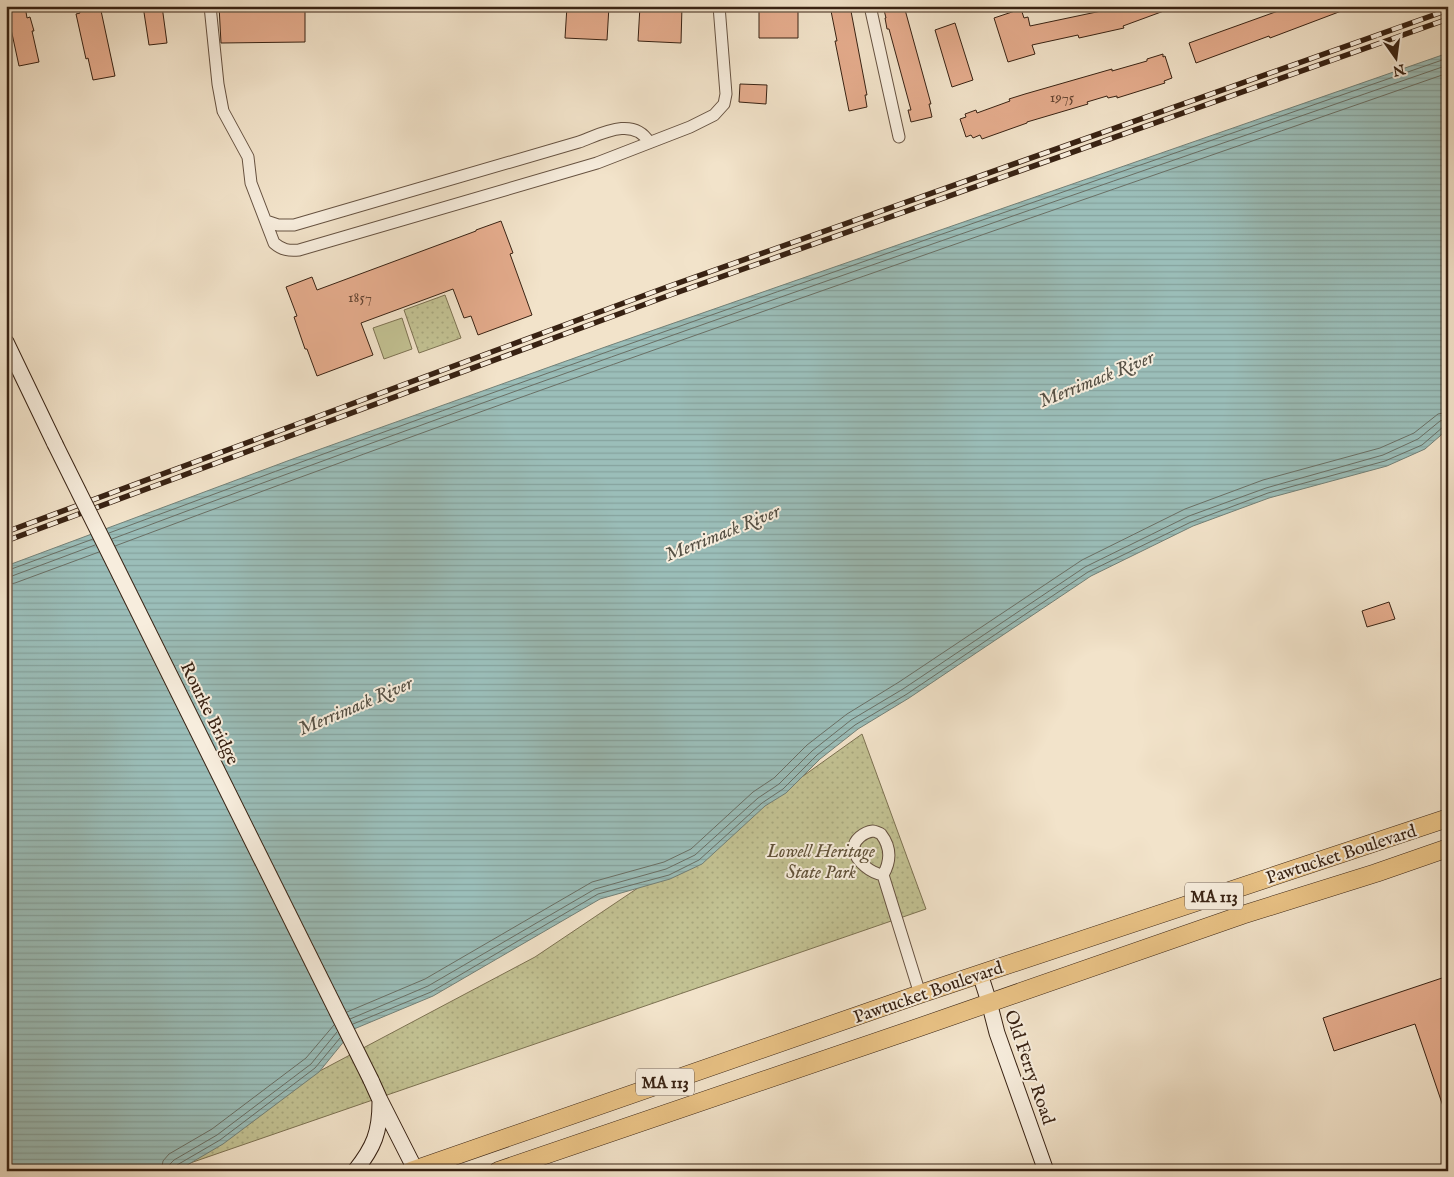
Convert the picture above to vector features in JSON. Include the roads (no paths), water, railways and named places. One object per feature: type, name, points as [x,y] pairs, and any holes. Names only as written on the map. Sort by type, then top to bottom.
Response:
[{"type":"main road","name":"Rourke Bridge","points":[[6,342],[414,1170]]},
{"type":"main road","name":"Pawtucket Boulevard","points":[[414,1170],[920,994],[1448,818]]},
{"type":"main road","name":"Pawtucket Boulevard","points":[[498,1171],[1242,915],[1376,873],[1448,848]]},
{"type":"main road","name":"Old Ferry Road","points":[[980,974],[990,1002],[997,1033],[1046,1171]]},
{"type":"main road","name":"Rourke Bridge","points":[[356,1171],[376,1136],[380,1120],[380,1100]]},
{"type":"street","points":[[210,6],[218,84],[223,111],[248,157],[251,183],[274,243],[282,249],[291,251],[597,163],[690,127],[714,115],[724,104],[726,94],[719,6]]},
{"type":"street","points":[[870,6],[900,137]]},
{"type":"street","points":[[266,221],[278,225],[294,225],[579,142],[614,129],[636,129],[649,142]]},
{"type":"street","points":[[883,874],[920,994]]},
{"type":"water","name":"Merrimack River","points":[[1448,53],[1448,429],[1425,449],[1387,466],[1269,498],[1193,526],[1091,576],[909,698],[858,729],[820,759],[786,793],[765,806],[702,864],[670,879],[600,899],[433,996],[354,1029],[319,1072],[223,1144],[177,1171],[6,1171],[6,566],[290,460],[608,346]]},
{"type":"railway","points":[[6,532],[667,287],[1448,10]]},
{"type":"railway","points":[[6,541],[670,295],[1448,19]]},
{"type":"park label","name":"Lowell Heritage State Park","points":[[821,861]]}]
